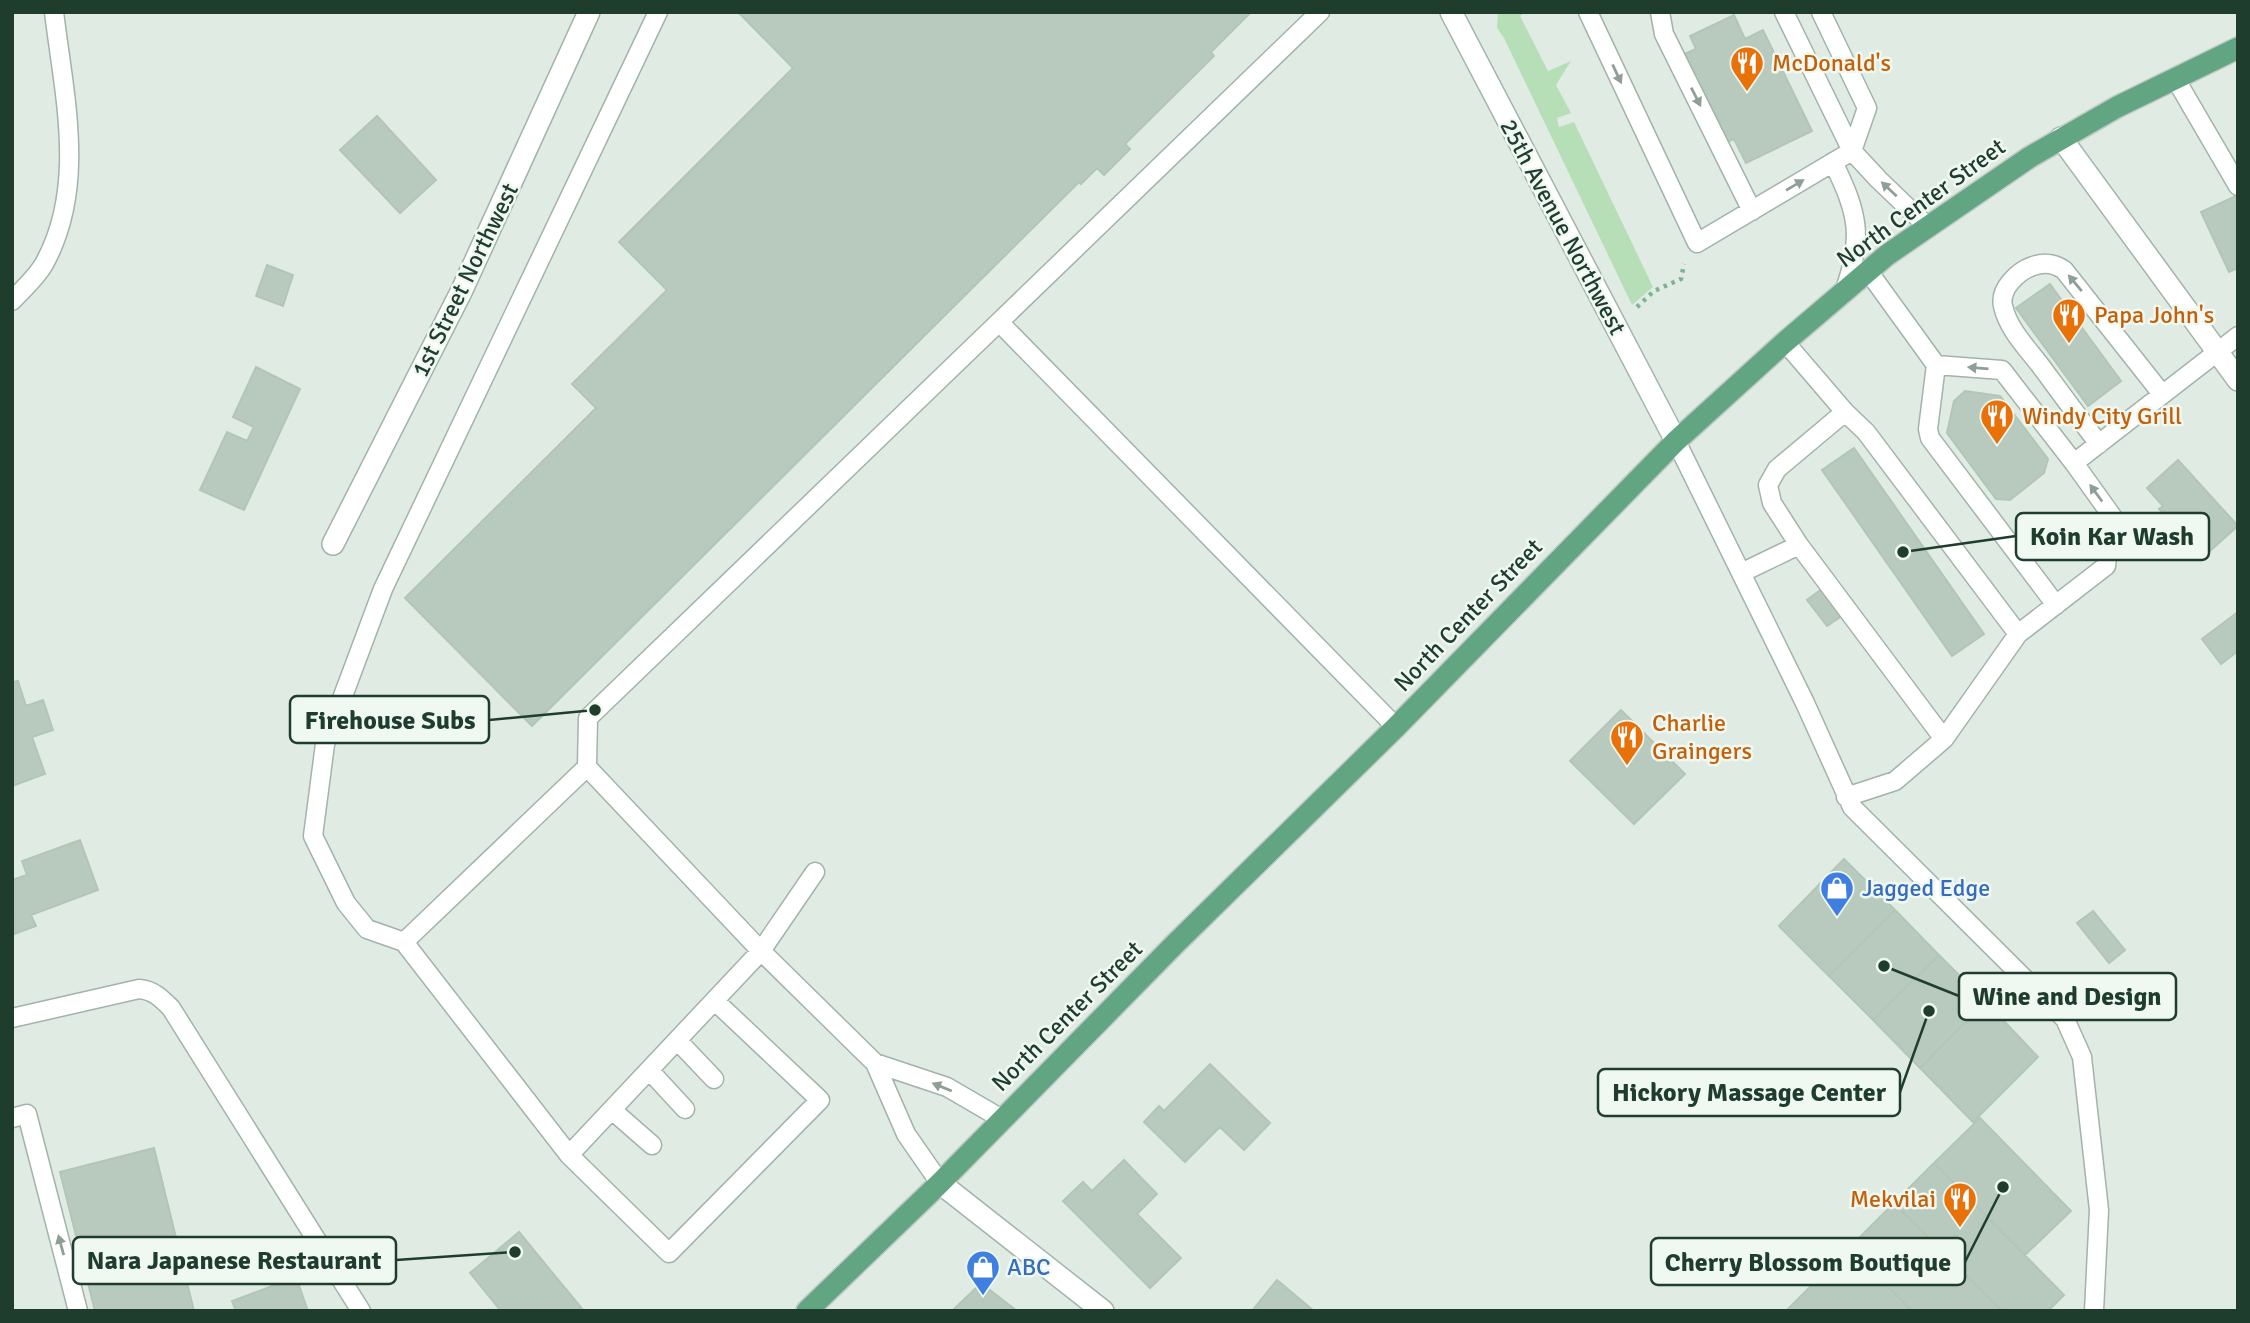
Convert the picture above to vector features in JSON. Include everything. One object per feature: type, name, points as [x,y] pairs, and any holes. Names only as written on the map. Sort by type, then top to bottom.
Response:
[{"type":"main road","name":"North Center Street","points":[[807,1311],[940,1183],[1175,944],[1396,727],[1676,441],[1785,342],[1868,271],[1927,226],[2061,138],[2238,48]]},
{"type":"street","name":"1st Street Northwest","points":[[333,544],[462,290],[589,12]]},
{"type":"street","name":"25th Avenue Northwest","points":[[1451,12],[1676,441]]},
{"type":"street","points":[[2061,138],[2238,380]]},
{"type":"street","points":[[940,1183],[1103,1311]]},
{"type":"lane","points":[[12,301],[43,265],[66,209],[70,146],[54,12]]},
{"type":"lane","points":[[658,12],[383,589],[325,744],[313,836],[346,903],[368,929],[404,942],[569,1156],[669,1253],[715,1207],[740,1168],[776,1144],[820,1100],[715,1001]]},
{"type":"lane","points":[[940,1183],[906,1134],[874,1063],[761,951],[587,767],[588,718],[1320,12]]},
{"type":"lane","points":[[1588,12],[1697,243],[1852,150],[1867,108],[1821,12]]},
{"type":"lane","points":[[1660,12],[1664,34],[1752,211]]},
{"type":"lane","points":[[1784,12],[1852,150],[1927,226]]},
{"type":"lane","points":[[2175,78],[2230,155],[2238,186]]},
{"type":"lane","points":[[1833,162],[1850,199],[1856,223],[1857,250],[1844,292]]},
{"type":"lane","points":[[2099,444],[2010,325],[2003,300],[2007,287],[2018,274],[2032,266],[2043,264],[2053,264],[2064,270],[2162,394]]},
{"type":"lane","points":[[1868,271],[1936,365],[1928,429],[1930,438],[2056,605]]},
{"type":"lane","points":[[999,322],[1396,727]]},
{"type":"lane","points":[[2074,463],[2238,336]]},
{"type":"lane","points":[[1785,342],[1845,412],[1866,432],[2018,634]]},
{"type":"lane","points":[[1846,797],[1895,781],[1944,739],[2018,634],[2106,566],[2112,516],[2002,370],[1936,365]]},
{"type":"lane","points":[[1845,412],[1777,469],[1768,485],[1772,503],[1799,545],[1944,739]]},
{"type":"lane","points":[[1676,441],[1805,703],[1846,797],[1865,820],[2065,1019],[2082,1057],[2099,1210],[2094,1311]]},
{"type":"lane","points":[[1741,573],[1799,545]]},
{"type":"lane","points":[[404,942],[587,767]]},
{"type":"lane","points":[[569,1156],[761,951],[815,872]]},
{"type":"lane","points":[[12,1018],[139,989],[148,990],[160,998],[170,1008],[361,1311]]},
{"type":"lane","points":[[677,1040],[714,1079]]},
{"type":"lane","points":[[874,1063],[947,1087],[1002,1119]]},
{"type":"lane","points":[[649,1070],[685,1109]]},
{"type":"lane","points":[[612,1110],[652,1145]]},
{"type":"lane","points":[[20,1116],[78,1311]]},
{"type":"lane","points":[[763,1130],[776,1144]]},
{"type":"lane","points":[[701,1194],[715,1207]]},
{"type":"path","points":[[1631,313],[1654,291],[1681,279]]},
{"type":"green space","points":[[1498,12],[1526,12],[1520,16],[1548,71],[1571,61],[1556,85],[1571,113],[1557,118],[1559,127],[1574,122],[1653,287],[1632,305],[1497,28]]},
{"type":"building","points":[[738,12],[1251,12],[1211,52],[1214,56],[1125,144],[1130,149],[1104,175],[1097,168],[1081,184],[1079,182],[532,726],[405,598],[596,408],[572,384],[667,290],[619,242],[793,68]]},
{"type":"building","name":"McDonald's","points":[[1734,15],[1745,39],[1763,30],[1812,131],[1746,163],[1734,139],[1725,143],[1682,55],[1696,49],[1690,36]]},
{"type":"building","points":[[377,116],[436,180],[400,213],[340,150]]},
{"type":"building","points":[[2238,195],[2238,268],[2229,272],[2201,212]]},
{"type":"building","points":[[267,265],[293,275],[283,306],[256,296]]},
{"type":"building","name":"Papa John's","points":[[2050,284],[2121,381],[2088,406],[2016,308]]},
{"type":"building","points":[[256,367],[300,389],[244,510],[200,490],[227,432],[247,441],[254,427],[233,417]]},
{"type":"building","name":"Windy City Grill","points":[[1965,391],[2000,396],[2048,459],[2044,473],[2010,500],[1996,499],[1947,433],[1954,401]]},
{"type":"building","points":[[1854,448],[1984,634],[1952,656],[1822,470]]},
{"type":"building","points":[[2178,460],[2238,526],[2202,558],[2159,509],[2163,506],[2147,488]]},
{"type":"building","points":[[1834,580],[1854,608],[1827,626],[1807,600]]},
{"type":"building","points":[[2238,612],[2238,651],[2221,664],[2202,639]]},
{"type":"building","points":[[18,681],[26,706],[43,700],[53,730],[32,737],[45,774],[12,786],[12,682]]},
{"type":"building","name":"Charlie Graingers","points":[[1621,710],[1685,774],[1634,824],[1570,761]]},
{"type":"building","points":[[80,840],[98,890],[31,915],[36,926],[14,934],[12,880],[27,875],[22,861]]},
{"type":"building","name":"Jagged Edge","points":[[1844,859],[1895,910],[1829,976],[1779,926]]},
{"type":"building","points":[[1895,910],[1939,955],[1873,1020],[1829,976]]},
{"type":"building","points":[[2093,911],[2125,950],[2109,963],[2077,923]]},
{"type":"building","points":[[1939,955],[1986,1002],[1920,1068],[1873,1020]]},
{"type":"building","points":[[1986,1002],[2038,1057],[1973,1122],[1920,1068]]},
{"type":"building","points":[[1210,1064],[1270,1123],[1244,1150],[1220,1127],[1185,1162],[1144,1122],[1159,1106],[1164,1111]]},
{"type":"building","points":[[1980,1118],[2071,1211],[2025,1255],[1934,1163]]},
{"type":"building","points":[[154,1148],[194,1311],[95,1311],[60,1172]]},
{"type":"building","points":[[1124,1160],[1157,1194],[1137,1214],[1181,1258],[1150,1288],[1063,1201],[1083,1182],[1092,1191]]},
{"type":"building","name":"Mekvilai","points":[[1934,1163],[2064,1295],[2048,1311],[2002,1311],[1894,1203]]},
{"type":"building","points":[[1894,1203],[2002,1311],[1912,1311],[1849,1248]]},
{"type":"building","points":[[519,1232],[584,1311],[501,1311],[470,1273]]},
{"type":"building","points":[[1849,1248],[1912,1311],[1786,1311]]},
{"type":"building","points":[[296,1277],[308,1311],[236,1311],[232,1301]]},
{"type":"building","points":[[1277,1280],[1314,1311],[1252,1311]]},
{"type":"building","name":"ABC","points":[[981,1283],[1017,1311],[952,1311]]},
{"type":"place","name":"McDonald's","points":[[1747,93]]},
{"type":"place","name":"Papa John's","points":[[2069,345]]},
{"type":"place","name":"Windy City Grill","points":[[1997,446]]},
{"type":"place","name":"Koin Kar Wash","points":[[1903,552]]},
{"type":"place","name":"Firehouse Subs","points":[[595,710]]},
{"type":"place","name":"Charlie Graingers","points":[[1627,767]]},
{"type":"place","name":"Jagged Edge","points":[[1837,918]]},
{"type":"place","name":"Wine and Design","points":[[1884,966]]},
{"type":"place","name":"Hickory Massage Center","points":[[1929,1011]]},
{"type":"place","name":"Cherry Blossom Boutique","points":[[2003,1187]]},
{"type":"place","name":"Mekvilai","points":[[1960,1229]]},
{"type":"place","name":"Nara Japanese Restaurant","points":[[515,1252]]},
{"type":"place","name":"ABC","points":[[983,1297]]}]
